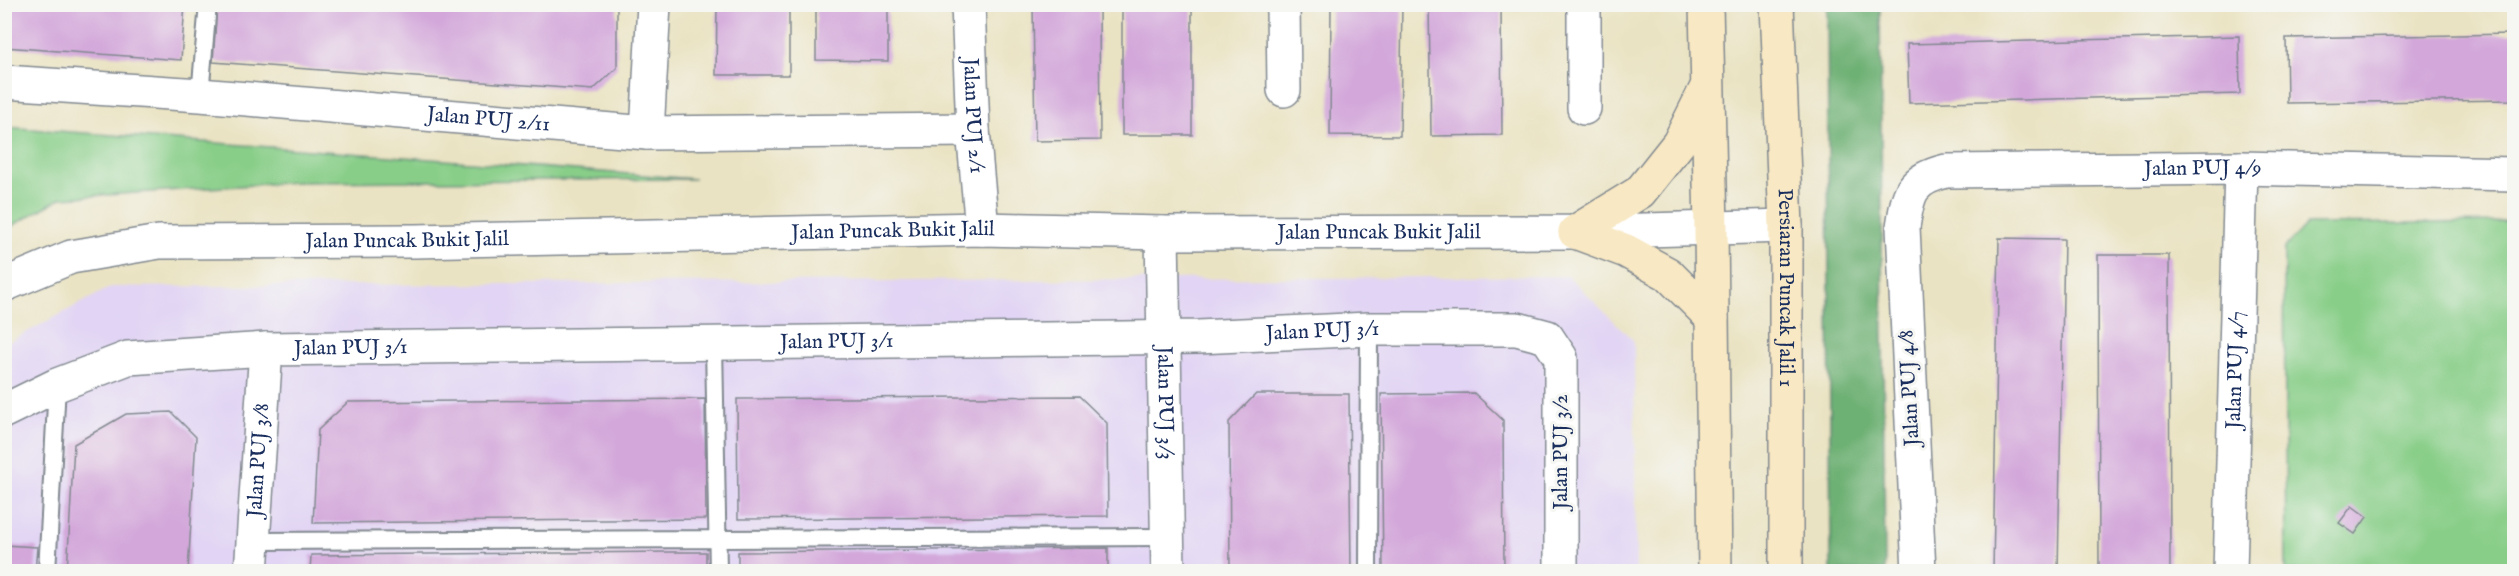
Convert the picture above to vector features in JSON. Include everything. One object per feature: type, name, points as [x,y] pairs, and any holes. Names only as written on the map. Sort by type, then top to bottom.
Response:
[{"type":"main road","points":[[1706,4],[1715,572]]},
{"type":"main road","name":"Persiaran Puncak Jalil 1","points":[[1777,4],[1786,226],[1786,572]]},
{"type":"main road","points":[[1575,232],[1640,192],[1679,143],[1708,84]]},
{"type":"main road","points":[[1575,232],[1626,251],[1668,274],[1712,318]]},
{"type":"street","points":[[647,133],[654,4]]},
{"type":"street","name":"Jalan PUJ 2/1","points":[[968,4],[973,130],[982,229]]},
{"type":"street","points":[[1283,4],[1284,90]]},
{"type":"street","points":[[1584,4],[1584,108]]},
{"type":"street","name":"Jalan PUJ 2/11","points":[[4,82],[200,95],[647,133],[973,130]]},
{"type":"street","name":"Jalan PUJ 4/9","points":[[1906,205],[1913,189],[1925,176],[1946,171],[2241,168],[2514,174]]},
{"type":"street","name":"Jalan PUJ 4/7","points":[[2230,572],[2241,168]]},
{"type":"street","name":"Jalan PUJ 4/8","points":[[1906,205],[1903,227],[1919,572]]},
{"type":"street","name":"Jalan Puncak Bukit Jalil","points":[[4,285],[71,256],[159,242],[415,241],[982,229],[1162,233],[1575,232],[1786,226]]},
{"type":"street","name":"Jalan PUJ 3/3","points":[[1162,233],[1168,572]]},
{"type":"street","name":"Jalan PUJ 3/1","points":[[4,411],[57,385],[128,358],[266,349],[1164,337],[1369,329],[1517,329],[1547,337]]},
{"type":"street","name":"Jalan PUJ 3/2","points":[[1547,337],[1560,358],[1561,572]]},
{"type":"street","name":"Jalan PUJ 3/8","points":[[252,556],[266,349]]},
{"type":"lane","points":[[200,95],[208,4]]},
{"type":"lane","points":[[1368,572],[1369,329]]},
{"type":"lane","points":[[714,343],[718,572]]},
{"type":"lane","points":[[47,572],[57,385]]},
{"type":"lane","points":[[252,556],[718,538],[1167,537]]},
{"type":"shaded area","points":[[1568,276],[1634,341],[1636,571],[5,572],[5,344],[111,287]]},
{"type":"green space","points":[[1827,5],[1880,5],[1885,571],[1831,571]]},
{"type":"green space","points":[[5,127],[695,179],[297,182],[61,198],[5,230]]},
{"type":"green space","points":[[2514,222],[2514,571],[2286,571],[2284,248],[2307,224]]},
{"type":"building","points":[[4,4],[185,4],[181,60],[4,47]]},
{"type":"building","points":[[217,4],[617,4],[617,68],[593,90],[213,62]]},
{"type":"building","points":[[717,4],[789,4],[789,75],[716,75]]},
{"type":"building","points":[[816,4],[888,4],[888,61],[816,60]]},
{"type":"building","points":[[1033,4],[1099,4],[1100,140],[1035,141]]},
{"type":"building","points":[[1122,4],[1192,4],[1192,135],[1122,135]]},
{"type":"building","points":[[1331,4],[1402,4],[1400,136],[1330,135]]},
{"type":"building","points":[[1429,4],[1501,4],[1502,135],[1431,136]]},
{"type":"building","points":[[2514,34],[2514,100],[2287,103],[2286,38]]},
{"type":"building","points":[[2239,36],[2240,94],[1909,103],[1907,44]]},
{"type":"building","points":[[1999,238],[2064,239],[2058,572],[1993,572]]},
{"type":"building","points":[[2098,255],[2169,255],[2170,572],[2099,572]]},
{"type":"building","points":[[1474,393],[1503,420],[1504,572],[1383,572],[1381,394]]},
{"type":"building","points":[[1256,394],[1349,394],[1351,572],[1230,572],[1229,422]]},
{"type":"building","points":[[1079,396],[1107,423],[1108,516],[738,519],[737,399]]},
{"type":"building","points":[[705,399],[706,519],[313,523],[318,430],[348,402]]},
{"type":"building","points":[[171,412],[196,437],[188,572],[67,572],[74,444],[126,414]]},
{"type":"building","points":[[2352,506],[2367,517],[2355,534],[2339,523]]},
{"type":"building","points":[[4,545],[37,547],[35,572],[4,572]]},
{"type":"building","points":[[1108,548],[1108,572],[738,572],[738,552]]},
{"type":"building","points":[[706,552],[706,572],[310,572],[311,555]]}]
